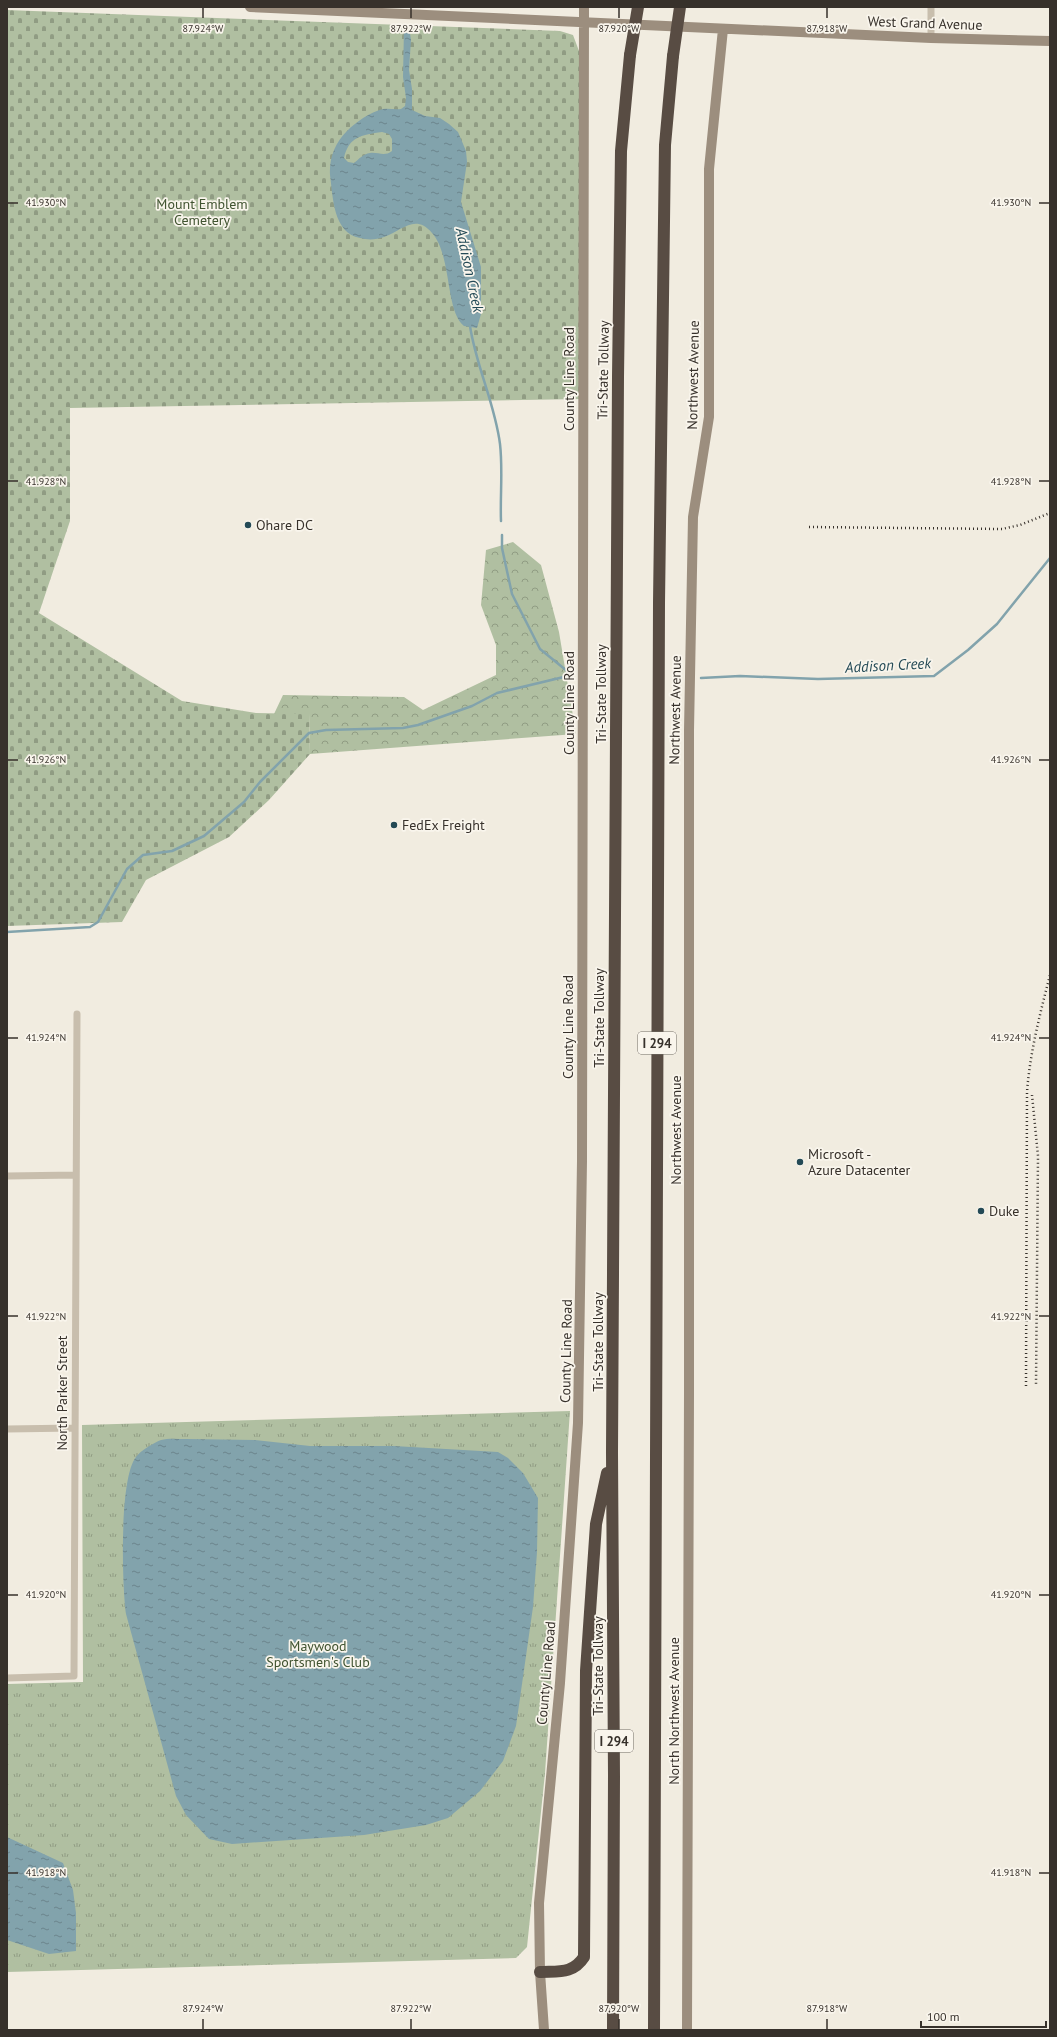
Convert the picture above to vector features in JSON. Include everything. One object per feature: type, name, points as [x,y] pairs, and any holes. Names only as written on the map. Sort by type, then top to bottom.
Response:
[{"type":"highway","name":"Tri-State Tollway","points":[[613,2030],[614,1776],[612,1453],[618,377],[621,151],[630,55],[638,7]]},
{"type":"highway","name":"I 294","points":[[654,2030],[656,1299],[661,432],[665,145],[673,56],[680,7]]},
{"type":"highway","points":[[540,1972],[569,1970],[578,1966],[584,1957],[586,1671],[596,1524],[612,1453]]},
{"type":"street","name":"West Grand Avenue","points":[[250,7],[931,38],[1050,41]]},
{"type":"street","name":"County Line Road","points":[[544,2030],[540,1972],[539,1904],[560,1683],[579,1416],[582,1161],[584,7]]},
{"type":"street","points":[[931,7],[931,38]]},
{"type":"street","name":"Northwest Avenue","points":[[689,1393],[689,730],[693,525],[709,417],[709,169],[723,29]]},
{"type":"street","name":"North Parker Street","points":[[7,1678],[74,1676],[77,1014]]},
{"type":"street","points":[[7,1176],[76,1175]]},
{"type":"street","name":"North Northwest Avenue","points":[[687,2030],[689,1393]]},
{"type":"street","points":[[7,1429],[74,1428]]},
{"type":"green space","name":"Mount Emblem Cemetery","points":[[7,10],[560,31],[573,35],[579,51],[580,399],[70,408],[70,521],[39,613],[182,701],[256,713],[309,714],[310,754],[269,800],[229,837],[146,880],[122,922],[7,926]]},
{"type":"green space","points":[[513,542],[541,565],[559,632],[576,734],[310,754],[309,714],[274,714],[283,695],[404,697],[423,710],[496,675],[496,645],[481,605],[486,550]]},
{"type":"green space","name":"Maywood Sportsmen's Club","points":[[570,1411],[545,1773],[527,1947],[516,1958],[7,1972],[7,1684],[83,1682],[82,1425]]},
{"type":"water","points":[[404,27],[409,27],[411,40],[409,70],[412,89],[412,110],[425,116],[440,118],[449,124],[458,132],[466,151],[467,162],[461,202],[481,267],[481,314],[477,328],[464,326],[458,319],[451,296],[443,255],[432,233],[426,227],[420,224],[408,225],[381,238],[363,239],[351,235],[344,229],[339,222],[336,213],[332,193],[330,169],[336,146],[347,131],[368,115],[378,110],[401,109],[405,106],[406,98],[403,77]],"holes":[[[382,132],[389,134],[392,139],[392,151],[389,153],[368,154],[361,157],[354,163],[348,162],[344,158],[349,145],[357,138],[368,134]]]},
{"type":"water","points":[[161,1440],[255,1440],[310,1446],[394,1446],[498,1452],[508,1458],[523,1473],[538,1498],[537,1552],[533,1607],[516,1726],[503,1761],[480,1791],[448,1818],[426,1825],[364,1835],[232,1844],[209,1839],[186,1815],[176,1796],[126,1614],[123,1580],[123,1532],[127,1486],[131,1469],[136,1457],[148,1447]]},
{"type":"water","points":[[7,1837],[63,1863],[73,1890],[76,1913],[76,1951],[49,1954],[7,1940]]},
{"type":"waterway","name":"Addison Creek","points":[[470,326],[498,429],[501,463],[501,521]]},
{"type":"waterway","name":"Addison Creek","points":[[502,535],[502,548],[512,594],[540,649],[572,675]]},
{"type":"waterway","name":"Addison Creek","points":[[701,678],[740,676],[818,679],[934,676],[968,650],[997,624],[1050,558]]},
{"type":"waterway","points":[[7,932],[90,927],[98,922],[127,869],[143,855],[172,851],[204,836],[244,802],[260,782],[309,733],[326,730],[403,728],[418,725],[472,706],[497,693],[572,675]]},
{"type":"railway","points":[[809,527],[1002,529],[1020,525],[1050,513]]},
{"type":"railway","points":[[1026,1386],[1027,1092],[1033,1048],[1050,975]]},
{"type":"railway","points":[[1032,1095],[1038,1156],[1036,1385]]},
{"type":"place","name":"Ohare DC","points":[[248,525]]},
{"type":"place","name":"FedEx Freight","points":[[394,825]]},
{"type":"place","name":"Microsoft - Azure Datacenter","points":[[800,1162]]},
{"type":"place","name":"Duke","points":[[981,1211]]}]
